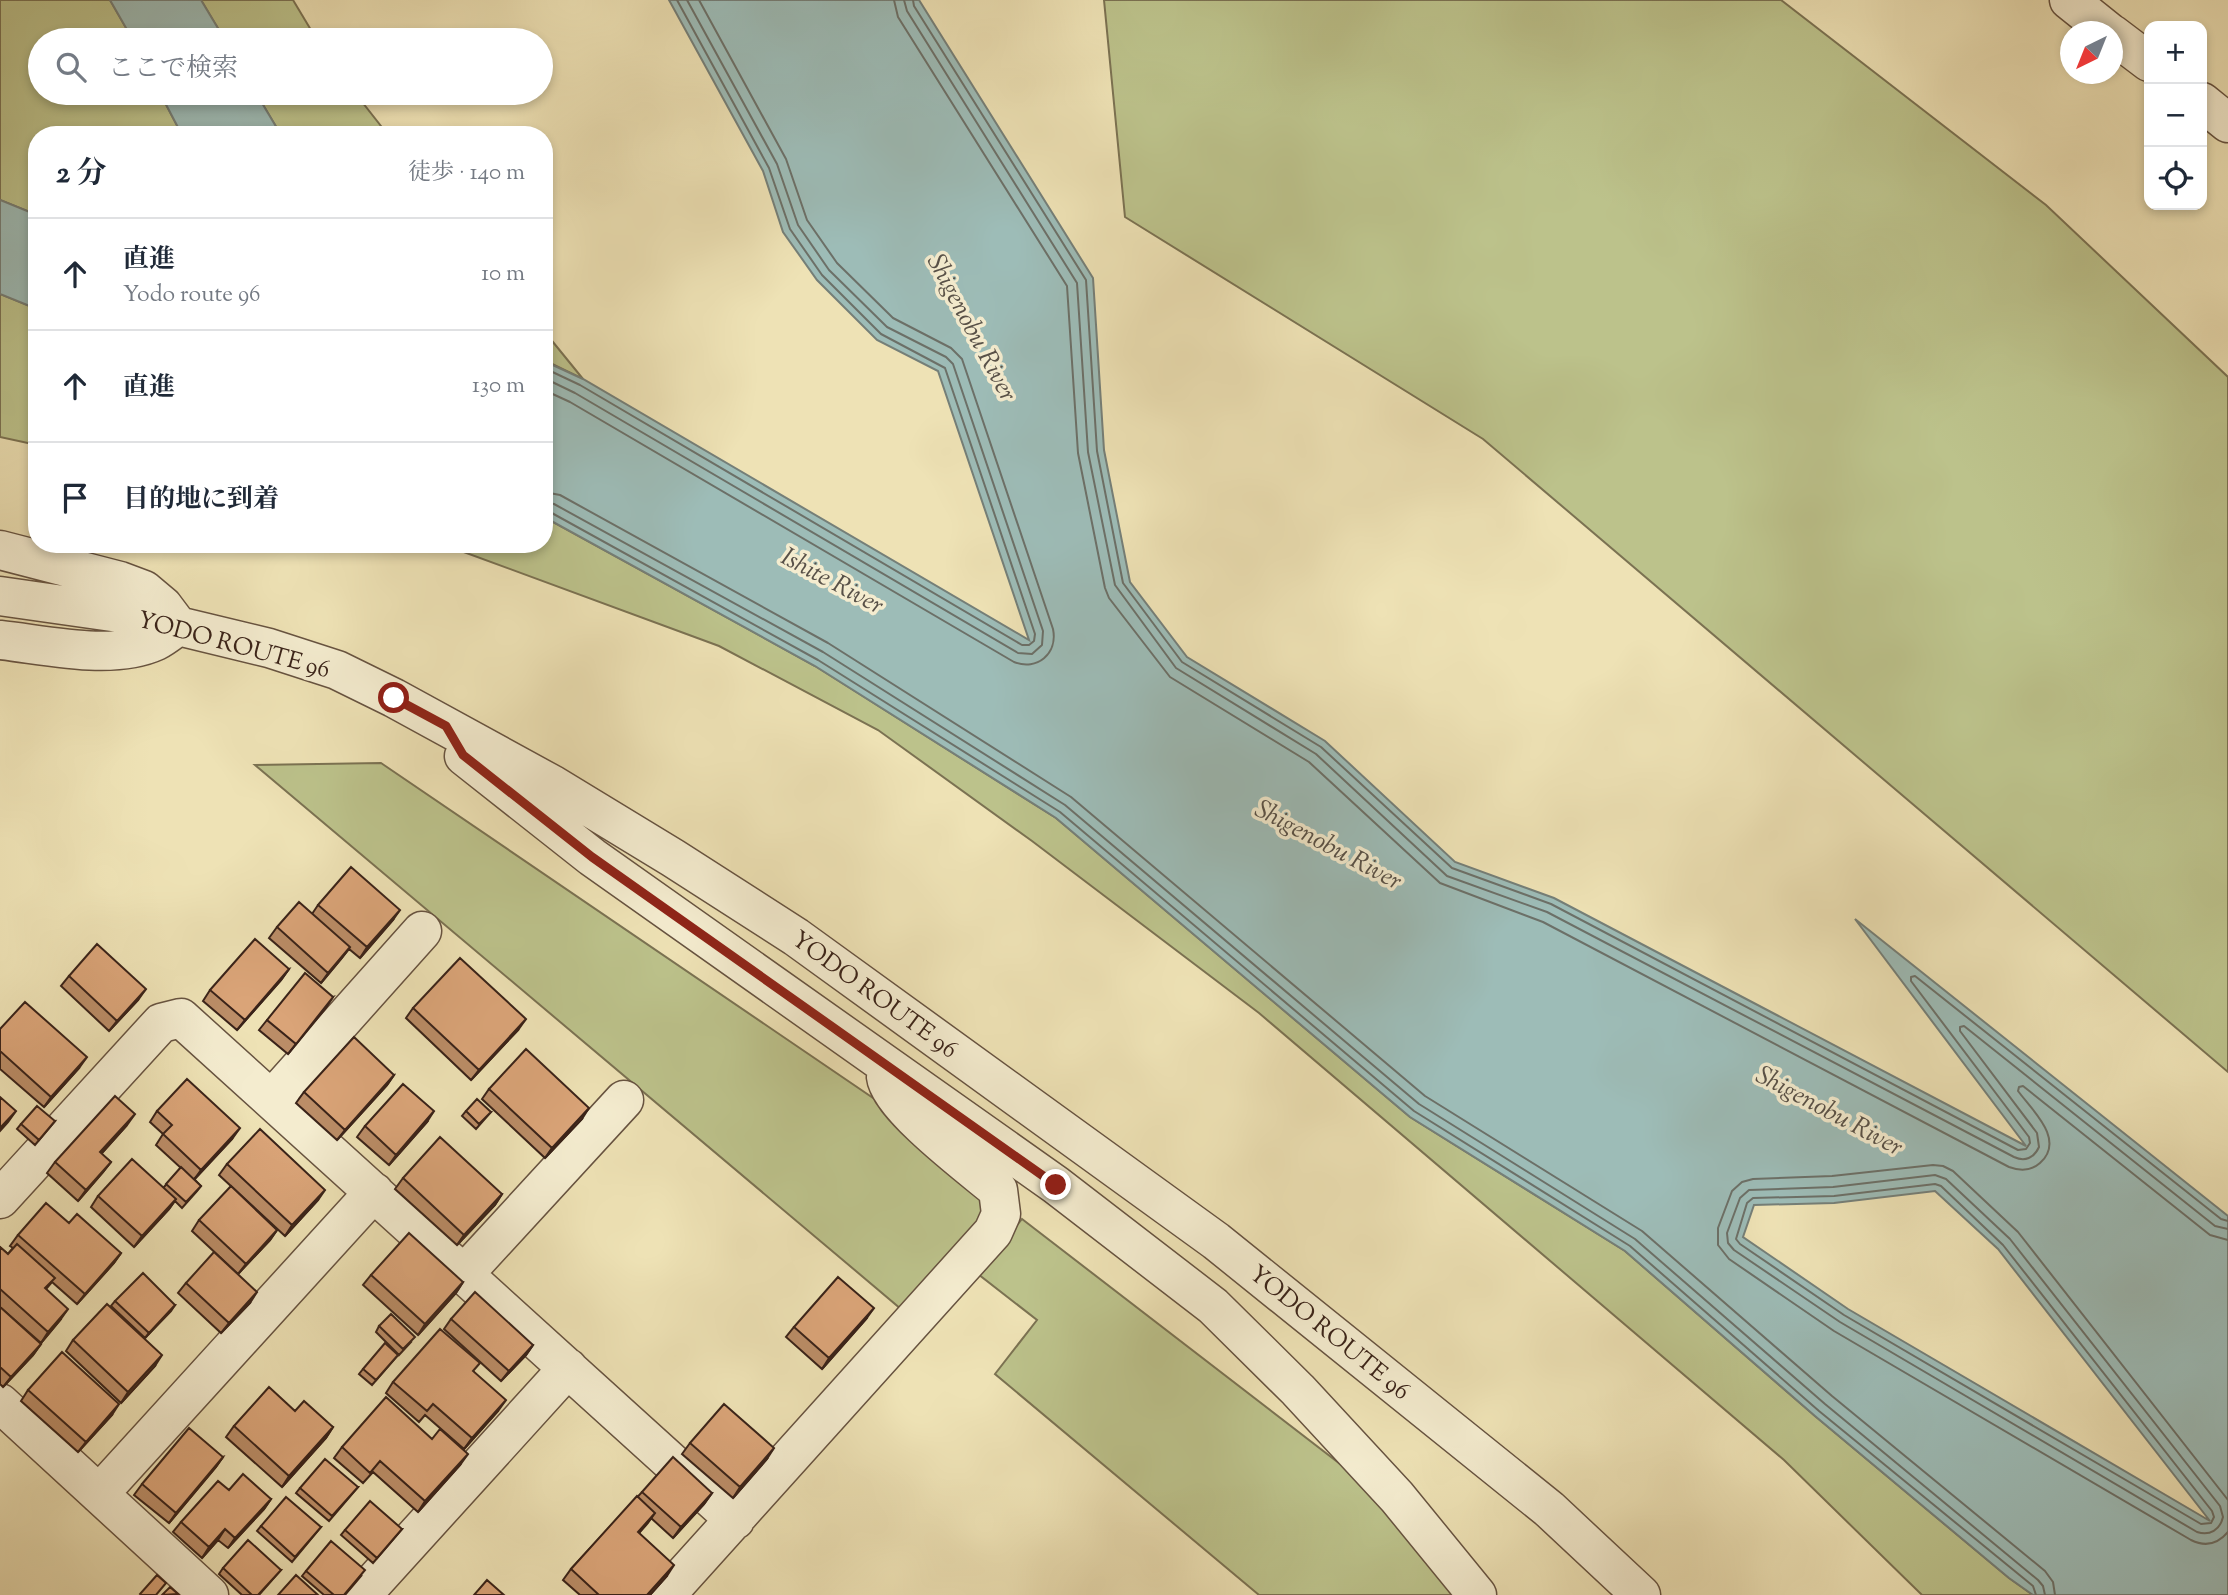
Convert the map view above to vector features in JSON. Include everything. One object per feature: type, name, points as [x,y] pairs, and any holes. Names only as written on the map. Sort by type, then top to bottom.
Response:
[{"type":"street","points":[[2068,0],[2095,21]]},
{"type":"street","points":[[2123,42],[2144,58]]},
{"type":"street","points":[[2207,106],[2228,123]]},
{"type":"street","points":[[0,550],[120,581],[144,590],[163,606],[178,626],[157,641],[133,648],[93,650],[0,640]]},
{"type":"street","name":"YODO ROUTE 96","points":[[0,596],[120,613],[269,648],[337,670],[553,785],[673,858],[796,937],[1216,1241],[1549,1509],[1641,1595]]},
{"type":"street","points":[[446,726],[463,755],[592,857],[1056,1185],[1213,1306],[1298,1390],[1388,1488],[1477,1595]]},
{"type":"street","points":[[272,1099],[422,931]]},
{"type":"street","points":[[0,1199],[161,1023],[181,1018],[735,1520]]},
{"type":"street","points":[[666,1595],[993,1232],[1001,1214],[998,1190],[914,1118],[887,1084],[885,1064]]},
{"type":"street","points":[[464,1274],[624,1100]]},
{"type":"street","points":[[99,1494],[374,1192]]},
{"type":"street","points":[[362,1595],[568,1368]]},
{"type":"street","points":[[0,1404],[209,1595]]},
{"type":"green space","points":[[0,0],[110,0],[126,28],[28,28],[28,105],[166,105],[177,126],[28,126],[28,211],[0,200]]},
{"type":"green space","points":[[201,0],[293,0],[310,28],[218,28]]},
{"type":"green space","points":[[1104,0],[1781,0],[2046,205],[2228,377],[2228,1072],[1483,439],[1125,217]]},
{"type":"green space","points":[[263,105],[364,105],[381,126],[276,126]]},
{"type":"green space","points":[[0,294],[28,305],[28,443],[0,437]]},
{"type":"green space","points":[[553,342],[583,379],[553,364]]},
{"type":"green space","points":[[553,522],[815,666],[1056,818],[1410,1117],[1625,1251],[1815,1416],[2033,1595],[1922,1595],[1784,1460],[1259,1013],[1032,841],[878,730],[719,646],[466,553],[553,553]]},
{"type":"green space","points":[[381,763],[876,1100],[991,1207],[901,1309],[255,765]]},
{"type":"green space","points":[[1022,1219],[1357,1477],[1453,1595],[1259,1595],[995,1374],[1037,1320],[978,1274]]},
{"type":"water","points":[[110,0],[201,0],[218,28],[126,28]]},
{"type":"water","points":[[669,0],[919,0],[1093,278],[1104,450],[1130,582],[1187,657],[1325,741],[1455,862],[1554,898],[2026,1146],[1855,919],[2228,1216],[2228,1595],[2033,1595],[1815,1416],[1625,1251],[1410,1117],[1056,818],[815,666],[553,522],[553,365],[583,379],[1029,640],[938,371],[877,340],[817,280],[783,232],[763,171]],"holes":[[[1935,1191],[1998,1249],[2210,1521],[1848,1309],[1743,1237],[1754,1205],[1834,1203]]]},
{"type":"water","points":[[166,105],[263,105],[276,126],[177,126]]},
{"type":"water","points":[[0,200],[28,211],[28,305],[0,294]]},
{"type":"building","points":[[351,867],[400,910],[367,947],[318,905]]},
{"type":"building","points":[[299,902],[350,947],[328,973],[277,927]]},
{"type":"building","points":[[255,939],[289,969],[245,1020],[210,990]]},
{"type":"building","points":[[97,944],[146,989],[117,1021],[69,976]]},
{"type":"building","points":[[460,958],[526,1019],[479,1070],[413,1008]]},
{"type":"building","points":[[305,973],[333,997],[296,1044],[267,1020]]},
{"type":"building","points":[[25,1002],[87,1057],[51,1097],[0,1051],[0,1029]]},
{"type":"building","points":[[354,1037],[394,1075],[345,1130],[304,1092]]},
{"type":"building","points":[[526,1049],[589,1108],[552,1148],[489,1089]]},
{"type":"building","points":[[187,1079],[240,1128],[201,1170],[163,1134],[172,1125],[157,1111]]},
{"type":"building","points":[[403,1084],[434,1111],[396,1155],[365,1126]]},
{"type":"building","points":[[115,1096],[135,1114],[100,1152],[111,1162],[86,1190],[55,1162]]},
{"type":"building","points":[[0,1097],[16,1111],[0,1128]]},
{"type":"building","points":[[477,1099],[491,1112],[479,1124],[466,1111]]},
{"type":"building","points":[[37,1106],[55,1121],[39,1140],[21,1124]]},
{"type":"building","points":[[260,1129],[325,1190],[292,1225],[227,1164]]},
{"type":"building","points":[[440,1137],[502,1194],[464,1235],[403,1178]]},
{"type":"building","points":[[132,1159],[176,1199],[142,1236],[98,1196]]},
{"type":"building","points":[[181,1167],[201,1186],[186,1202],[166,1184]]},
{"type":"building","points":[[231,1186],[277,1230],[246,1264],[199,1220]]},
{"type":"building","points":[[46,1203],[69,1223],[77,1214],[121,1253],[85,1294],[18,1235]]},
{"type":"building","points":[[409,1233],[463,1282],[425,1324],[371,1275]]},
{"type":"building","points":[[17,1244],[55,1278],[45,1288],[68,1309],[48,1332],[0,1289],[0,1247],[8,1254]]},
{"type":"building","points":[[214,1252],[257,1292],[229,1323],[186,1283]]},
{"type":"building","points":[[143,1273],[175,1305],[149,1333],[115,1301]]},
{"type":"building","points":[[838,1277],[874,1308],[829,1358],[794,1327]]},
{"type":"building","points":[[475,1292],[533,1345],[509,1371],[451,1319]]},
{"type":"building","points":[[107,1304],[162,1355],[128,1392],[73,1340]]},
{"type":"building","points":[[0,1307],[41,1344],[11,1377],[0,1367]]},
{"type":"building","points":[[391,1314],[415,1337],[403,1349],[379,1326]]},
{"type":"building","points":[[440,1329],[480,1363],[473,1371],[506,1400],[472,1438],[433,1404],[427,1411],[393,1382]]},
{"type":"building","points":[[385,1343],[398,1355],[376,1380],[363,1369]]},
{"type":"building","points":[[62,1352],[119,1404],[86,1442],[28,1390]]},
{"type":"building","points":[[269,1387],[295,1411],[304,1401],[333,1427],[289,1476],[234,1426]]},
{"type":"building","points":[[386,1397],[432,1439],[440,1429],[468,1454],[425,1501],[380,1461],[370,1473],[342,1447]]},
{"type":"building","points":[[724,1404],[774,1448],[740,1487],[690,1443]]},
{"type":"building","points":[[189,1428],[223,1457],[176,1513],[142,1484]]},
{"type":"building","points":[[673,1457],[712,1493],[681,1527],[642,1492]]},
{"type":"building","points":[[325,1459],[358,1487],[332,1516],[300,1488]]},
{"type":"building","points":[[243,1474],[271,1499],[235,1538],[225,1529],[209,1547],[181,1522],[218,1481],[229,1490]]},
{"type":"building","points":[[637,1496],[655,1513],[638,1532],[674,1565],[647,1595],[599,1595],[571,1569]]},
{"type":"building","points":[[286,1497],[321,1527],[295,1557],[261,1526]]},
{"type":"building","points":[[370,1501],[402,1529],[377,1558],[345,1530]]},
{"type":"building","points":[[248,1540],[281,1570],[258,1595],[252,1595],[223,1568]]},
{"type":"building","points":[[331,1541],[365,1570],[344,1595],[334,1595],[306,1571]]},
{"type":"building","points":[[157,1575],[166,1583],[156,1595],[141,1595],[140,1594]]},
{"type":"building","points":[[296,1575],[318,1595],[278,1595]]},
{"type":"building","points":[[487,1580],[504,1595],[474,1595]]},
{"type":"building","points":[[170,1587],[178,1594],[162,1595]]},
{"type":"route","points":[[394,698],[446,726],[463,755],[592,857],[1056,1185]]},
{"type":"water label","name":"Shigenobu River","points":[[973,327]]},
{"type":"water label","name":"Ishite River","points":[[833,580]]},
{"type":"water label","name":"Shigenobu River","points":[[1329,844]]},
{"type":"water label","name":"Shigenobu River","points":[[1830,1110]]}]
